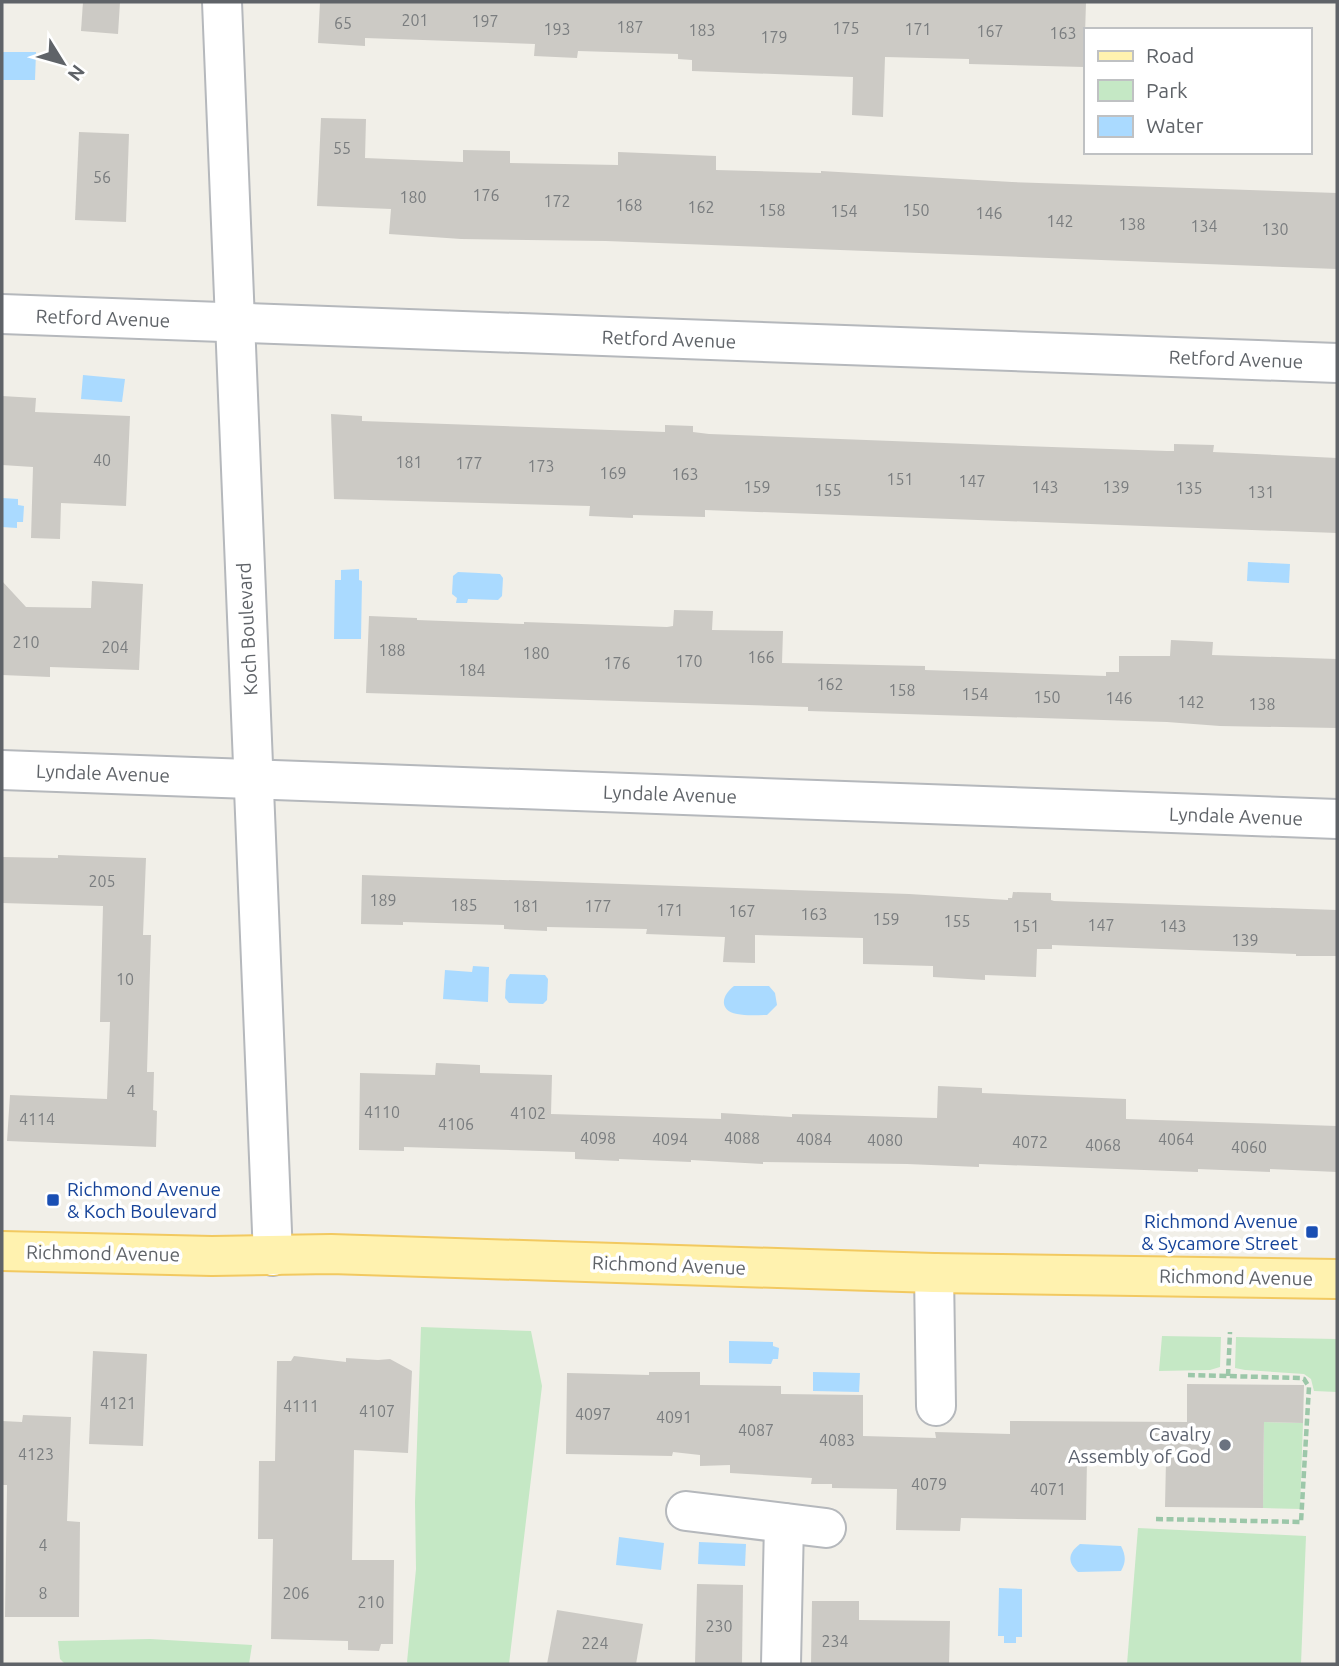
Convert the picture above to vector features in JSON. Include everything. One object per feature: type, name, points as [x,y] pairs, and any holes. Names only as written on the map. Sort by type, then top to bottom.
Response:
[{"type":"main road","name":"Richmond Avenue","points":[[2,1251],[273,1256],[331,1254],[934,1273],[1337,1279]]},
{"type":"street","name":"Koch Boulevard","points":[[222,2],[273,1256]]},
{"type":"street","name":"Retford Avenue","points":[[2,314],[1337,363]]},
{"type":"street","name":"Lyndale Avenue","points":[[2,770],[1337,819]]},
{"type":"street","points":[[934,1273],[936,1406]]},
{"type":"street","points":[[686,1511],[826,1528]]},
{"type":"street","points":[[781,1664],[784,1523]]},
{"type":"path","points":[[1228,1376],[1230,1332]]},
{"type":"path","points":[[1156,1519],[1301,1522],[1309,1387],[1307,1382],[1300,1378],[1188,1375]]},
{"type":"green space","points":[[421,1327],[531,1331],[542,1386],[509,1664],[407,1662],[416,1569],[415,1502]]},
{"type":"green space","points":[[1162,1336],[1221,1337],[1220,1367],[1210,1370],[1159,1371]]},
{"type":"green space","points":[[1236,1337],[1337,1339],[1337,1392],[1314,1391],[1311,1379],[1304,1374],[1235,1368]]},
{"type":"green space","points":[[1264,1422],[1303,1423],[1300,1509],[1263,1508]]},
{"type":"green space","points":[[1138,1528],[1306,1536],[1301,1664],[1127,1664]]},
{"type":"green space","points":[[150,1639],[252,1645],[249,1664],[65,1664],[60,1659],[58,1641]]},
{"type":"water","points":[[2,52],[36,52],[35,80],[2,80]]},
{"type":"water","points":[[83,375],[125,379],[122,402],[81,399]]},
{"type":"water","points":[[2,498],[18,499],[18,505],[24,506],[23,522],[17,522],[17,528],[2,527]]},
{"type":"water","points":[[1248,562],[1290,564],[1289,583],[1247,581]]},
{"type":"water","points":[[359,569],[359,580],[362,581],[361,639],[334,639],[335,580],[341,580],[341,570]]},
{"type":"water","points":[[458,572],[500,574],[503,578],[502,596],[498,600],[468,599],[467,603],[456,603],[457,598],[452,594],[453,576]]},
{"type":"water","points":[[473,966],[489,967],[488,1002],[443,999],[445,970],[472,972]]},
{"type":"water","points":[[510,974],[545,975],[548,979],[547,1000],[543,1004],[509,1003],[505,998],[506,980]]},
{"type":"water","points":[[734,986],[769,986],[775,993],[777,1005],[767,1015],[731,1012],[724,1002]]},
{"type":"water","points":[[729,1341],[773,1342],[773,1346],[779,1348],[778,1359],[773,1359],[771,1364],[729,1363]]},
{"type":"water","points":[[813,1372],[860,1373],[859,1392],[813,1391]]},
{"type":"water","points":[[619,1537],[664,1543],[661,1570],[616,1565]]},
{"type":"water","points":[[699,1542],[746,1544],[745,1566],[698,1564]]},
{"type":"water","points":[[1080,1544],[1121,1546],[1125,1559],[1121,1571],[1078,1572],[1070,1558]]},
{"type":"water","points":[[999,1588],[1022,1589],[1022,1637],[1016,1637],[1016,1643],[1004,1643],[1004,1636],[998,1636]]},
{"type":"building","points":[[83,2],[120,2],[118,34],[81,31]]},
{"type":"building","points":[[320,2],[1086,2],[1084,67],[969,64],[969,59],[885,57],[883,117],[852,115],[853,77],[692,71],[692,60],[678,59],[678,54],[578,51],[577,58],[534,56],[535,44],[365,38],[365,46],[318,43]]},
{"type":"building","points":[[321,118],[366,119],[365,158],[463,162],[463,150],[510,151],[510,163],[618,165],[618,152],[716,156],[716,170],[821,171],[1012,182],[1337,193],[1337,269],[606,241],[461,239],[389,234],[391,209],[317,206]]},
{"type":"building","points":[[79,132],[129,134],[126,222],[75,220]]},
{"type":"building","points":[[2,396],[36,398],[35,412],[130,416],[126,506],[61,503],[60,539],[31,538],[33,467],[2,465]]},
{"type":"building","points":[[331,414],[362,416],[362,421],[665,432],[665,425],[693,426],[693,432],[709,434],[996,445],[1174,451],[1174,444],[1214,445],[1213,452],[1337,458],[1337,533],[705,510],[705,517],[633,515],[633,518],[589,516],[590,506],[334,499]]},
{"type":"building","points":[[2,581],[26,607],[91,608],[92,581],[143,584],[139,670],[50,667],[50,677],[2,675]]},
{"type":"building","points":[[674,610],[713,611],[712,630],[783,631],[782,663],[925,666],[925,670],[1106,676],[1106,672],[1119,672],[1119,656],[1170,656],[1171,640],[1213,642],[1212,655],[1337,659],[1337,728],[1220,726],[808,711],[808,707],[366,693],[369,616],[524,624],[667,627],[673,626]]},
{"type":"building","points":[[58,855],[146,858],[143,935],[151,935],[147,1072],[154,1072],[156,1147],[7,1141],[10,1095],[107,1099],[110,1022],[100,1022],[103,906],[2,903],[2,857],[58,858]]},
{"type":"building","points":[[362,875],[909,894],[1008,900],[1012,898],[1013,892],[1051,893],[1051,900],[1054,901],[1337,910],[1337,956],[1052,945],[1052,949],[1037,949],[1036,977],[985,975],[985,980],[933,977],[933,966],[863,964],[863,938],[755,935],[755,963],[723,962],[725,937],[646,934],[647,929],[547,927],[547,931],[504,929],[504,925],[403,922],[403,925],[361,924]]},
{"type":"building","points":[[436,1063],[480,1065],[480,1073],[552,1075],[551,1114],[721,1119],[721,1113],[792,1117],[792,1114],[937,1118],[938,1086],[982,1088],[982,1093],[1126,1099],[1126,1119],[1337,1126],[1337,1172],[1198,1169],[1198,1172],[979,1164],[979,1167],[763,1164],[691,1160],[619,1161],[575,1159],[575,1152],[404,1147],[404,1151],[359,1150],[360,1073],[435,1075]]},
{"type":"building","points":[[93,1351],[147,1354],[143,1446],[89,1444]]},
{"type":"building","points":[[294,1356],[346,1362],[346,1358],[390,1359],[412,1371],[408,1453],[354,1450],[352,1560],[394,1560],[393,1644],[381,1644],[379,1651],[348,1650],[348,1641],[271,1639],[273,1539],[258,1539],[259,1461],[275,1461],[277,1361],[291,1361]]},
{"type":"building","points":[[649,1372],[700,1372],[700,1385],[781,1386],[781,1394],[863,1395],[863,1436],[936,1438],[935,1432],[1010,1434],[1010,1421],[1187,1422],[1187,1384],[1304,1385],[1303,1423],[1264,1422],[1263,1508],[1165,1507],[1166,1460],[1087,1458],[1086,1520],[961,1518],[960,1531],[896,1530],[897,1489],[832,1488],[832,1484],[811,1484],[812,1478],[730,1473],[730,1465],[700,1466],[700,1455],[673,1452],[672,1456],[566,1454],[567,1373],[649,1375]]},
{"type":"building","points":[[23,1415],[71,1417],[67,1521],[80,1522],[79,1617],[5,1617],[7,1485],[2,1485],[2,1421],[22,1422]]},
{"type":"building","points":[[697,1584],[743,1585],[742,1664],[695,1664]]},
{"type":"building","points":[[812,1601],[859,1601],[859,1620],[950,1621],[949,1664],[811,1664]]},
{"type":"building","points":[[557,1610],[643,1624],[636,1664],[547,1664]]},
{"type":"place","name":"Richmond Avenue & Koch Boulevard","points":[[53,1200]]},
{"type":"place","name":"Richmond Avenue & Sycamore Street","points":[[1312,1232]]},
{"type":"place","name":"Cavalry Assembly of God","points":[[1225,1445]]}]
